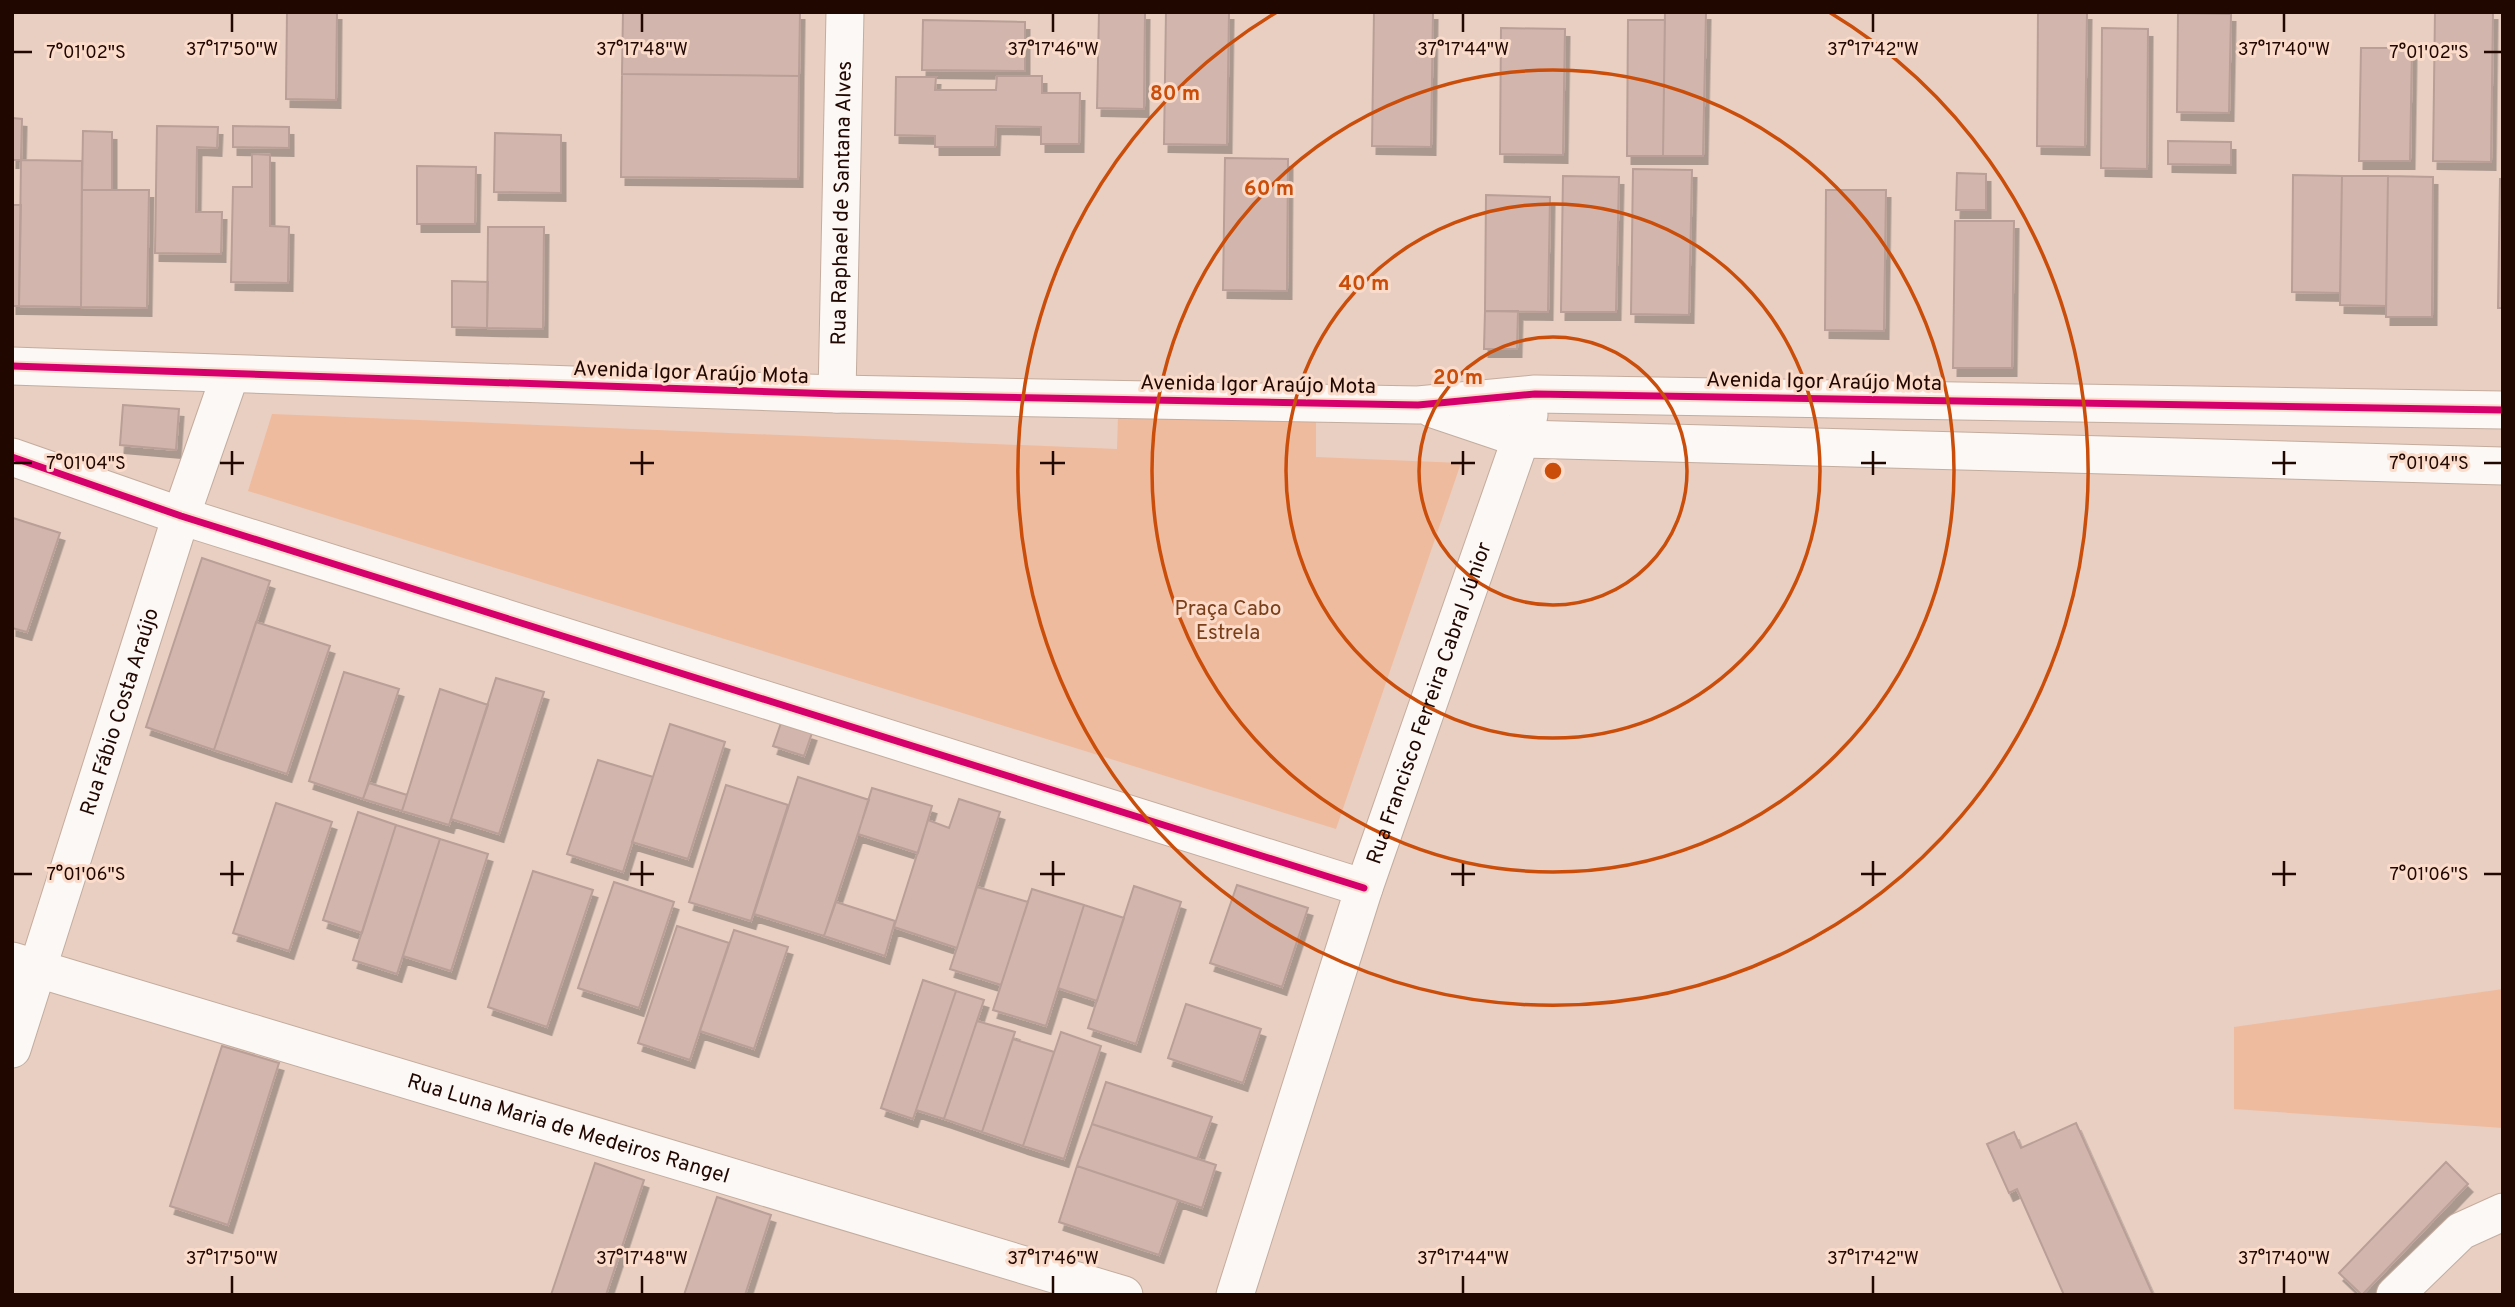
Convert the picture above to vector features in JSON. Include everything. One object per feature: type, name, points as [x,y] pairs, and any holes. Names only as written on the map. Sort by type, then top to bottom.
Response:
[{"type":"street","name":"Rua Raphael de Santana Alves","points":[[837,394],[845,12]]},
{"type":"street","name":"Avenida Igor Araújo Mota","points":[[12,366],[837,394],[1418,405],[1535,394],[2503,410]]},
{"type":"street","name":"Rua Fábio Costa Araújo","points":[[12,1049],[25,965],[230,375]]},
{"type":"street","name":"Rua Francisco Ferreira Cabral Júnior","points":[[1235,1295],[1364,888],[1522,439],[1535,394]]},
{"type":"street","name":"Avenida Igor Araújo Mota","points":[[1418,405],[1522,439],[2503,466]]},
{"type":"street","points":[[12,457],[181,516],[1364,888]]},
{"type":"street","name":"Rua Luna Maria de Medeiros Rangel","points":[[25,965],[1124,1295]]},
{"type":"street","points":[[2395,1295],[2461,1231],[2503,1212]]},
{"type":"green space","name":"Praça Cabo Estrela","points":[[272,414],[1117,449],[1118,416],[1316,419],[1316,457],[1461,463],[1336,829],[248,491]]},
{"type":"green space","points":[[2503,989],[2503,1128],[2234,1109],[2234,1027]]},
{"type":"building","points":[[287,12],[337,12],[336,100],[286,99]]},
{"type":"building","points":[[623,12],[800,12],[799,76],[622,74]]},
{"type":"building","points":[[1099,12],[1145,12],[1144,109],[1097,108]]},
{"type":"building","points":[[1166,12],[1229,12],[1227,145],[1164,144]]},
{"type":"building","points":[[1374,12],[1433,12],[1431,147],[1372,146]]},
{"type":"building","points":[[1665,12],[1706,12],[1703,156],[1663,156]]},
{"type":"building","points":[[2038,12],[2087,12],[2085,147],[2037,146]]},
{"type":"building","points":[[2435,12],[2493,12],[2491,162],[2433,161]]},
{"type":"building","points":[[2178,13],[2231,14],[2229,113],[2177,112]]},
{"type":"building","points":[[923,20],[1025,22],[1025,71],[922,70]]},
{"type":"building","points":[[1628,20],[1665,20],[1663,156],[1627,156]]},
{"type":"building","points":[[1501,28],[1565,29],[1563,155],[1500,154]]},
{"type":"building","points":[[2102,28],[2148,29],[2147,169],[2101,168]]},
{"type":"building","points":[[2361,48],[2412,48],[2410,161],[2359,161]]},
{"type":"building","points":[[622,74],[799,76],[798,179],[621,177]]},
{"type":"building","points":[[997,76],[1042,76],[1042,93],[1080,93],[1079,144],[1041,144],[1041,127],[996,126],[995,147],[935,147],[935,136],[895,135],[896,77],[936,77],[935,90],[996,90]]},
{"type":"building","points":[[12,118],[22,119],[21,160],[12,160]]},
{"type":"building","points":[[157,126],[218,127],[217,148],[197,147],[196,212],[222,212],[221,254],[155,253]]},
{"type":"building","points":[[233,126],[289,127],[289,148],[233,147]]},
{"type":"building","points":[[83,131],[112,132],[112,190],[82,190]]},
{"type":"building","points":[[495,133],[561,135],[561,193],[494,192]]},
{"type":"building","points":[[2168,141],[2231,142],[2231,165],[2168,164]]},
{"type":"building","points":[[252,154],[270,155],[270,226],[289,227],[288,283],[231,282],[233,187],[252,187]]},
{"type":"building","points":[[1225,158],[1288,159],[1287,291],[1223,290]]},
{"type":"building","points":[[21,160],[82,161],[81,307],[19,306]]},
{"type":"building","points":[[417,166],[476,167],[475,224],[417,224]]},
{"type":"building","points":[[1633,169],[1692,170],[1689,315],[1631,314]]},
{"type":"building","points":[[1957,173],[1986,174],[1986,210],[1956,210]]},
{"type":"building","points":[[2293,175],[2342,176],[2340,293],[2292,292]]},
{"type":"building","points":[[1563,176],[1619,177],[1616,312],[1561,312]]},
{"type":"building","points":[[2342,176],[2388,176],[2386,306],[2340,305]]},
{"type":"building","points":[[2388,176],[2433,177],[2432,317],[2386,317]]},
{"type":"building","points":[[2500,179],[2503,179],[2503,308],[2498,308]]},
{"type":"building","points":[[82,190],[149,190],[147,308],[81,307]]},
{"type":"building","points":[[1826,190],[1886,190],[1884,331],[1825,330]]},
{"type":"building","points":[[1486,195],[1550,197],[1548,312],[1485,311]]},
{"type":"building","points":[[12,205],[21,205],[19,306],[12,306]]},
{"type":"building","points":[[1955,221],[2014,221],[2012,368],[1953,368]]},
{"type":"building","points":[[488,227],[544,227],[543,329],[487,328]]},
{"type":"building","points":[[452,281],[488,282],[487,328],[452,327]]},
{"type":"building","points":[[1485,311],[1518,311],[1517,349],[1484,349]]},
{"type":"building","points":[[123,405],[179,409],[176,450],[120,445]]},
{"type":"building","points":[[13,518],[60,533],[27,632],[12,628]]},
{"type":"building","points":[[202,558],[270,581],[214,750],[146,727]]},
{"type":"building","points":[[256,622],[330,646],[287,774],[214,750]]},
{"type":"building","points":[[344,672],[399,689],[363,799],[309,781]]},
{"type":"building","points":[[496,678],[544,692],[499,834],[451,819]]},
{"type":"building","points":[[440,689],[488,705],[449,825],[402,811]]},
{"type":"building","points":[[781,723],[812,733],[804,756],[773,746]]},
{"type":"building","points":[[670,724],[725,742],[688,859],[632,842]]},
{"type":"building","points":[[598,760],[653,777],[623,872],[567,854]]},
{"type":"building","points":[[798,777],[869,800],[824,936],[754,914]]},
{"type":"building","points":[[369,783],[407,795],[402,811],[363,799]]},
{"type":"building","points":[[726,785],[788,805],[751,921],[689,902]]},
{"type":"building","points":[[872,788],[932,806],[918,853],[858,834]]},
{"type":"building","points":[[959,799],[1000,812],[957,948],[894,927],[928,820],[949,828]]},
{"type":"building","points":[[276,803],[332,822],[289,951],[233,933]]},
{"type":"building","points":[[358,812],[396,825],[362,933],[323,920]]},
{"type":"building","points":[[396,825],[440,839],[397,974],[353,960]]},
{"type":"building","points":[[440,839],[488,854],[451,971],[403,956]]},
{"type":"building","points":[[533,871],[593,890],[547,1027],[488,1007]]},
{"type":"building","points":[[614,882],[674,902],[639,1008],[578,988]]},
{"type":"building","points":[[1237,885],[1308,908],[1282,987],[1210,963]]},
{"type":"building","points":[[1134,886],[1181,902],[1136,1044],[1088,1028]]},
{"type":"building","points":[[977,887],[1028,902],[1001,985],[950,969]]},
{"type":"building","points":[[1032,889],[1084,905],[1046,1026],[993,1010]]},
{"type":"building","points":[[836,902],[895,921],[885,956],[824,936]]},
{"type":"building","points":[[1084,905],[1124,918],[1097,1001],[1058,988]]},
{"type":"building","points":[[677,926],[729,943],[690,1060],[638,1043]]},
{"type":"building","points":[[734,930],[788,947],[754,1049],[700,1031]]},
{"type":"building","points":[[923,980],[956,991],[913,1119],[881,1108]]},
{"type":"building","points":[[956,991],[984,1000],[944,1119],[916,1110]]},
{"type":"building","points":[[1186,1004],[1261,1029],[1243,1083],[1168,1058]]},
{"type":"building","points":[[977,1021],[1015,1032],[982,1132],[944,1119]]},
{"type":"building","points":[[1061,1032],[1101,1046],[1064,1159],[1023,1146]]},
{"type":"building","points":[[1013,1039],[1054,1052],[1023,1146],[982,1132]]},
{"type":"building","points":[[222,1046],[279,1063],[228,1225],[170,1206]]},
{"type":"building","points":[[1106,1082],[1212,1117],[1197,1159],[1092,1124]]},
{"type":"building","points":[[2076,1123],[2153,1295],[2064,1295],[2017,1189],[2009,1193],[1987,1144],[2014,1132],[2021,1148]]},
{"type":"building","points":[[1092,1124],[1216,1165],[1202,1208],[1077,1166]]},
{"type":"building","points":[[2446,1162],[2468,1184],[2362,1295],[2339,1273]]},
{"type":"building","points":[[595,1163],[644,1180],[606,1295],[551,1295]]},
{"type":"building","points":[[1077,1166],[1178,1200],[1159,1255],[1059,1222]]},
{"type":"building","points":[[717,1197],[771,1215],[745,1295],[684,1295]]},
{"type":"cycle path","points":[[12,366],[837,394],[1418,405],[1535,394],[2503,410]]},
{"type":"cycle path","points":[[12,457],[181,516],[1364,888]]}]
